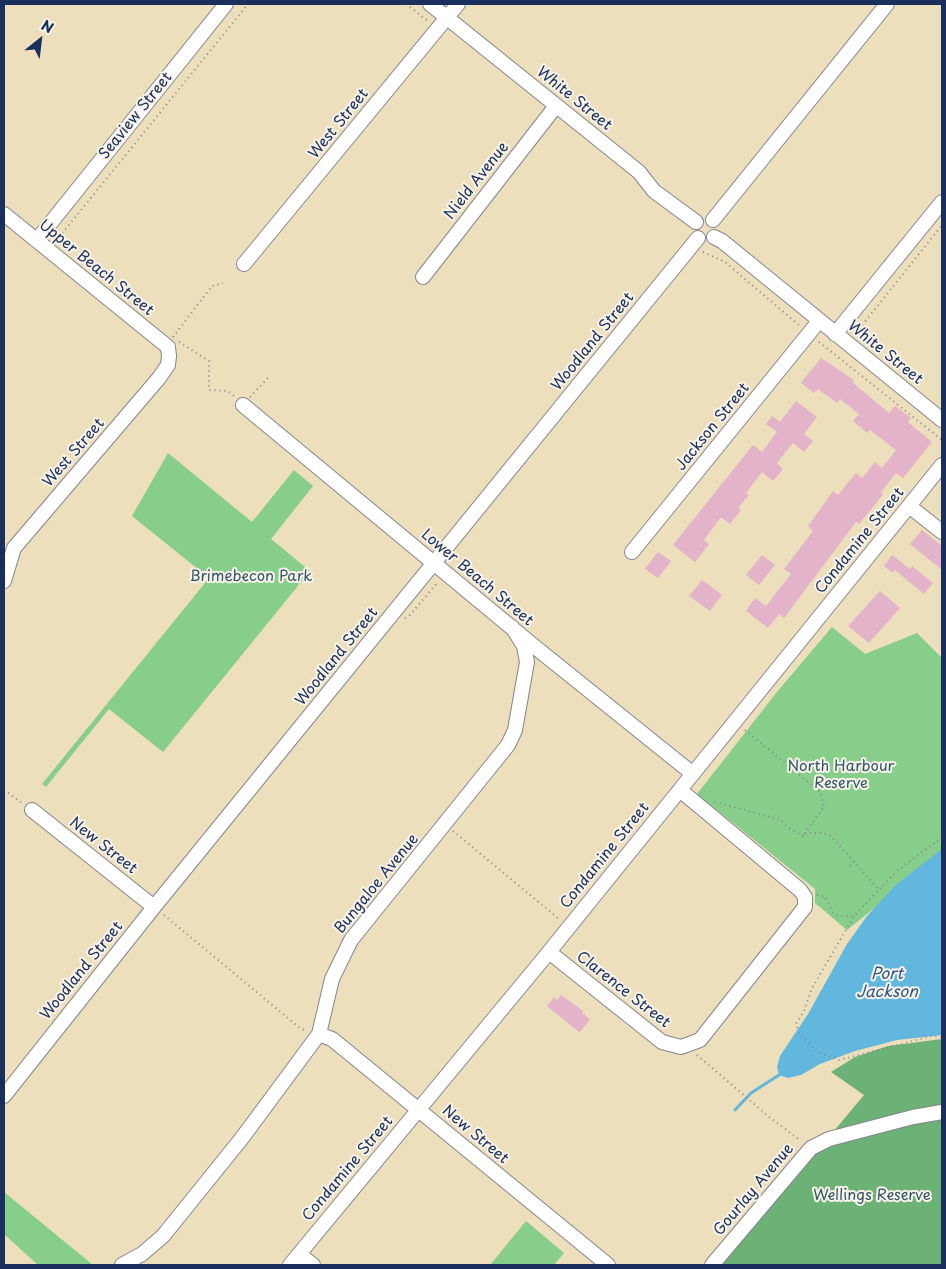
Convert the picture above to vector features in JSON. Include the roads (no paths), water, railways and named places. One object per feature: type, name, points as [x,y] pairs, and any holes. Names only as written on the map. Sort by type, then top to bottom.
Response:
[{"type":"street","name":"Seaview Street","points":[[37,240],[226,4]]},
{"type":"street","name":"White Street","points":[[430,4],[638,172],[654,191],[696,222]]},
{"type":"street","name":"West Street","points":[[244,264],[458,4]]},
{"type":"street","points":[[713,220],[887,4]]},
{"type":"street","name":"Nield Avenue","points":[[423,277],[556,106]]},
{"type":"street","points":[[836,334],[942,202]]},
{"type":"street","name":"Upper Beach Street","points":[[4,214],[170,343]]},
{"type":"street","points":[[702,218],[713,220],[717,228],[714,237],[699,244],[693,228],[696,222],[702,218]]},
{"type":"street","name":"White Street","points":[[714,237],[722,240],[942,420]]},
{"type":"street","name":"Woodland Street","points":[[4,1096],[154,907],[434,564],[699,244]]},
{"type":"street","name":"Jackson Street","points":[[632,552],[819,321]]},
{"type":"street","name":"West Street","points":[[4,581],[14,548],[159,378],[168,365],[170,343]]},
{"type":"street","name":"Lower Beach Street","points":[[243,405],[434,564],[693,774]]},
{"type":"street","name":"Condamine Street","points":[[290,1265],[549,952],[942,465]]},
{"type":"street","points":[[909,506],[942,532]]},
{"type":"street","name":"Bungaloe Avenue","points":[[122,1265],[142,1254],[163,1236],[242,1138],[319,1034],[332,979],[351,940],[508,745],[515,730],[527,662],[524,646],[512,627]]},
{"type":"street","name":"Clarence Street","points":[[549,952],[662,1042],[681,1047],[700,1040],[804,907],[805,897],[800,890],[680,790]]},
{"type":"street","name":"New Street","points":[[32,810],[154,907]]},
{"type":"street","name":"New Street","points":[[319,1034],[332,1039],[608,1265]]},
{"type":"street","name":"Gourlay Avenue","points":[[712,1265],[811,1148],[829,1139],[913,1117],[942,1112]]},
{"type":"street","points":[[299,1254],[313,1265]]},
{"type":"water","name":"Port Jackson","points":[[942,849],[942,1035],[897,1040],[855,1051],[820,1064],[801,1075],[788,1078],[779,1075],[777,1067],[780,1056],[808,1014],[847,944],[867,916],[896,885]]},
{"type":"waterway","points":[[735,1110],[751,1093],[779,1075]]},
{"type":"park label","name":"Brimebecon Park","points":[[251,577]]},
{"type":"park label","name":"North Harbour Reserve","points":[[841,776]]},
{"type":"park label","name":"Wellings Reserve","points":[[872,1196]]}]
